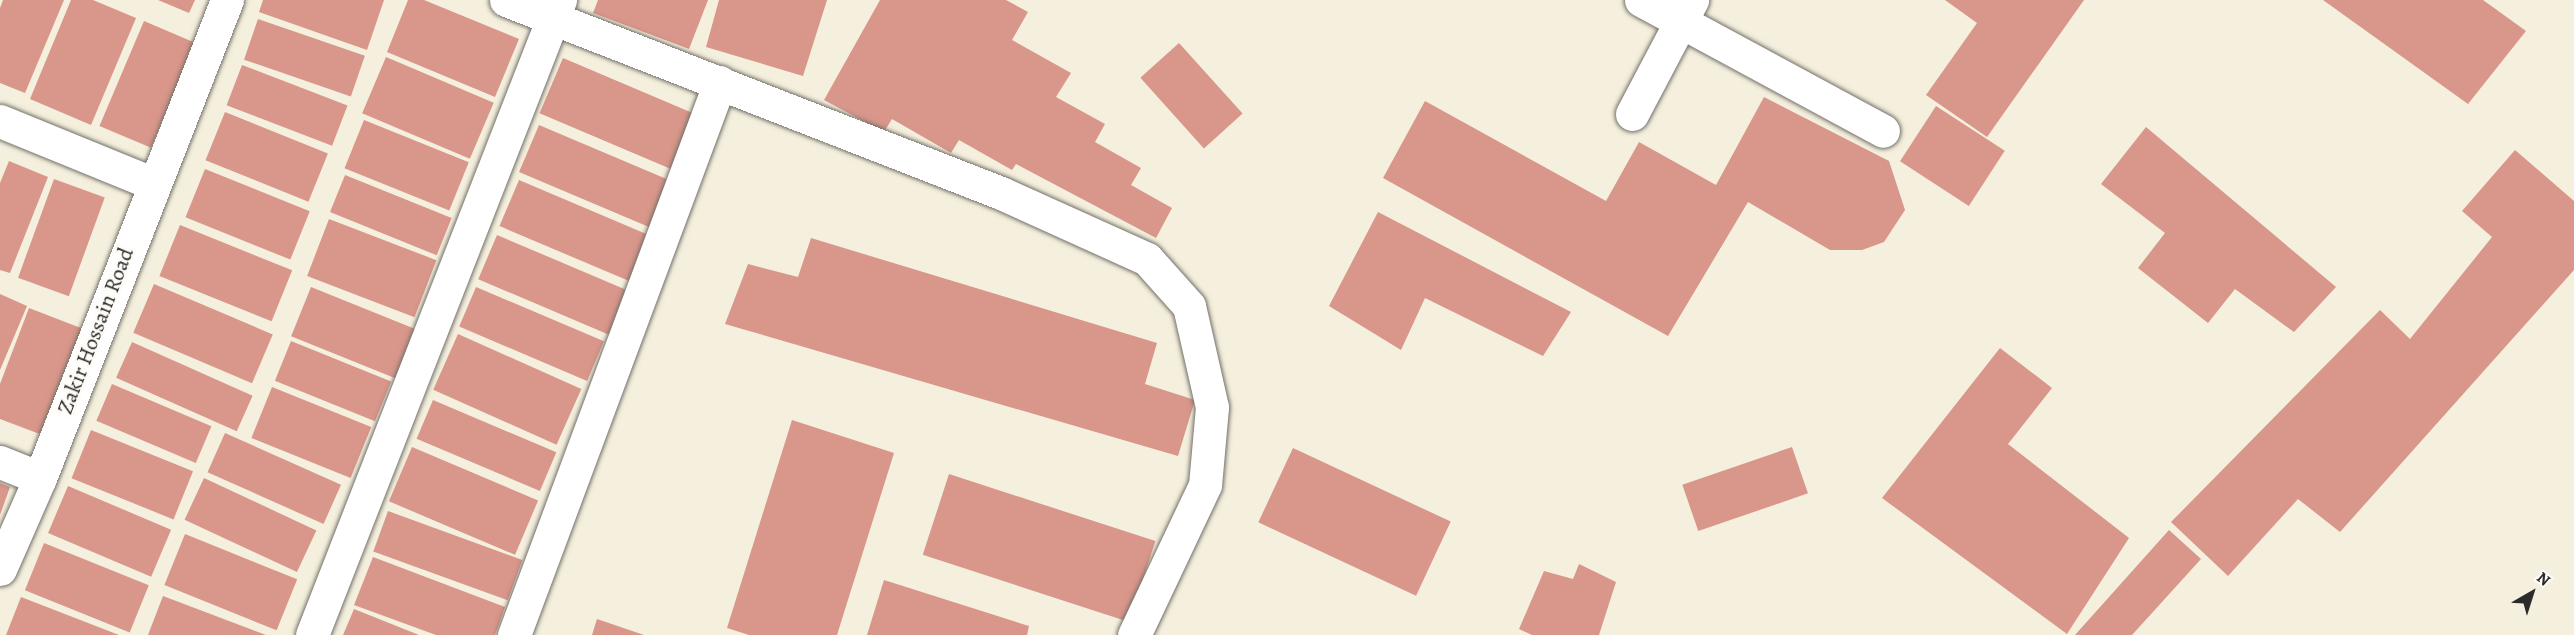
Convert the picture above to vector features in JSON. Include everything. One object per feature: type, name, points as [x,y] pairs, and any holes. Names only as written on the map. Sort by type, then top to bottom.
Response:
[{"type":"street","name":"Zakir Hossain Road","points":[[0,568],[40,478],[152,183],[227,0]]},
{"type":"street","points":[[506,0],[556,9],[720,81],[1001,193],[1147,259],[1189,306],[1212,407],[1204,485],[1134,635]]},
{"type":"street","points":[[1641,0],[1685,11],[1883,131]]},
{"type":"street","points":[[312,635],[556,9]]},
{"type":"street","points":[[1632,114],[1685,11]]},
{"type":"street","points":[[514,635],[720,81]]},
{"type":"street","points":[[0,121],[152,183]]},
{"type":"street","points":[[0,462],[40,478]]},
{"type":"building","points":[[3,0],[64,0],[25,93],[0,83],[0,8]]},
{"type":"building","points":[[71,0],[93,0],[136,18],[91,125],[30,99]]},
{"type":"building","points":[[158,0],[195,0],[189,13]]},
{"type":"building","points":[[263,0],[384,0],[367,50],[259,12]]},
{"type":"building","points":[[408,0],[424,0],[519,39],[495,97],[387,52]]},
{"type":"building","points":[[598,0],[708,0],[689,49],[593,13]]},
{"type":"building","points":[[719,0],[827,0],[803,76],[706,47]]},
{"type":"building","points":[[880,0],[1006,0],[1028,12],[1012,40],[1071,73],[1056,97],[1105,124],[1095,142],[1141,168],[1131,185],[1172,208],[1156,238],[1016,164],[1012,170],[959,140],[951,153],[892,119],[884,132],[824,100]]},
{"type":"building","points":[[1945,0],[2084,0],[1987,137],[1926,95],[1977,23]]},
{"type":"building","points":[[2323,0],[2483,0],[2526,31],[2468,104]]},
{"type":"building","points":[[258,19],[365,56],[351,96],[244,60]]},
{"type":"building","points":[[144,21],[196,43],[151,148],[99,126]]},
{"type":"building","points":[[1179,43],[1243,114],[1204,148],[1140,78]]},
{"type":"building","points":[[386,57],[494,103],[470,159],[362,113]]},
{"type":"building","points":[[563,58],[696,114],[672,169],[540,113]]},
{"type":"building","points":[[242,65],[347,105],[332,146],[227,105]]},
{"type":"building","points":[[1764,97],[1889,161],[1905,210],[1884,242],[1862,250],[1830,250],[1748,202],[1668,336],[1383,178],[1425,101],[1606,201],[1639,142],[1716,185]]},
{"type":"building","points":[[1936,106],[2005,151],[1969,206],[1900,161]]},
{"type":"building","points":[[225,112],[328,154],[308,202],[206,160]]},
{"type":"building","points":[[364,120],[469,162],[449,211],[345,168]]},
{"type":"building","points":[[539,125],[671,181],[651,228],[519,172]]},
{"type":"building","points":[[2146,127],[2336,287],[2294,332],[2235,289],[2208,323],[2138,268],[2165,233],[2101,184]]},
{"type":"building","points":[[2515,150],[2574,201],[2574,270],[2340,532],[2298,499],[2228,576],[2171,522],[2380,310],[2410,339],[2492,237],[2462,211]]},
{"type":"building","points":[[9,161],[48,177],[10,273],[0,270],[0,183]]},
{"type":"building","points":[[205,169],[310,211],[290,260],[186,217]]},
{"type":"building","points":[[345,175],[452,218],[437,255],[330,212]]},
{"type":"building","points":[[54,179],[105,197],[69,296],[18,278]]},
{"type":"building","points":[[519,180],[653,237],[634,283],[499,226]]},
{"type":"building","points":[[1378,212],[1571,312],[1543,356],[1425,298],[1401,350],[1329,306]]},
{"type":"building","points":[[329,219],[436,260],[415,317],[307,276]]},
{"type":"building","points":[[180,225],[292,270],[272,321],[159,276]]},
{"type":"building","points":[[497,235],[628,290],[609,335],[478,279]]},
{"type":"building","points":[[811,238],[1157,343],[1145,384],[1195,400],[1178,456],[725,324],[748,264],[798,277]]},
{"type":"building","points":[[154,284],[273,334],[252,383],[133,333]]},
{"type":"building","points":[[311,287],[416,329],[396,378],[291,336]]},
{"type":"building","points":[[476,287],[604,341],[587,381],[459,327]]},
{"type":"building","points":[[0,294],[27,306],[0,370]]},
{"type":"building","points":[[29,308],[86,330],[45,436],[0,419],[0,384]]},
{"type":"building","points":[[458,334],[581,389],[557,445],[433,390]]},
{"type":"building","points":[[291,341],[391,381],[375,421],[275,381]]},
{"type":"building","points":[[132,342],[253,396],[237,431],[116,378]]},
{"type":"building","points":[[2000,348],[2052,388],[2008,444],[2129,538],[2067,634],[1882,498]]},
{"type":"building","points":[[112,384],[211,426],[196,463],[96,421]]},
{"type":"building","points":[[272,387],[371,427],[351,478],[251,438]]},
{"type":"building","points":[[433,400],[556,452],[540,491],[417,439]]},
{"type":"building","points":[[792,420],[894,453],[837,635],[749,635],[727,628]]},
{"type":"building","points":[[91,430],[193,471],[174,519],[72,478]]},
{"type":"building","points":[[225,433],[341,485],[324,524],[208,472]]},
{"type":"building","points":[[412,447],[538,501],[515,555],[389,501]]},
{"type":"building","points":[[1792,447],[1808,493],[1698,531],[1682,485]]},
{"type":"building","points":[[1293,448],[1451,522],[1416,596],[1258,522]]},
{"type":"building","points":[[949,474],[1155,541],[1129,622],[923,555]]},
{"type":"building","points":[[204,478],[316,530],[297,572],[185,520]]},
{"type":"building","points":[[0,483],[10,487],[0,515]]},
{"type":"building","points":[[68,486],[171,530],[151,577],[48,533]]},
{"type":"building","points":[[388,511],[522,560],[508,600],[373,551]]},
{"type":"building","points":[[2169,530],[2201,559],[2132,635],[2075,635]]},
{"type":"building","points":[[185,534],[297,579],[277,630],[164,585]]},
{"type":"building","points":[[44,543],[149,585],[130,633],[25,590]]},
{"type":"building","points":[[373,557],[505,607],[495,635],[436,635],[354,605]]},
{"type":"building","points":[[1579,564],[1616,582],[1599,635],[1532,635],[1519,629],[1544,571],[1573,579]]},
{"type":"building","points":[[884,580],[1029,626],[1027,635],[867,635]]},
{"type":"building","points":[[163,596],[266,635],[148,635]]},
{"type":"building","points":[[21,597],[119,635],[6,635]]},
{"type":"building","points":[[354,609],[419,635],[343,635]]},
{"type":"building","points":[[597,619],[644,635],[592,635]]}]
